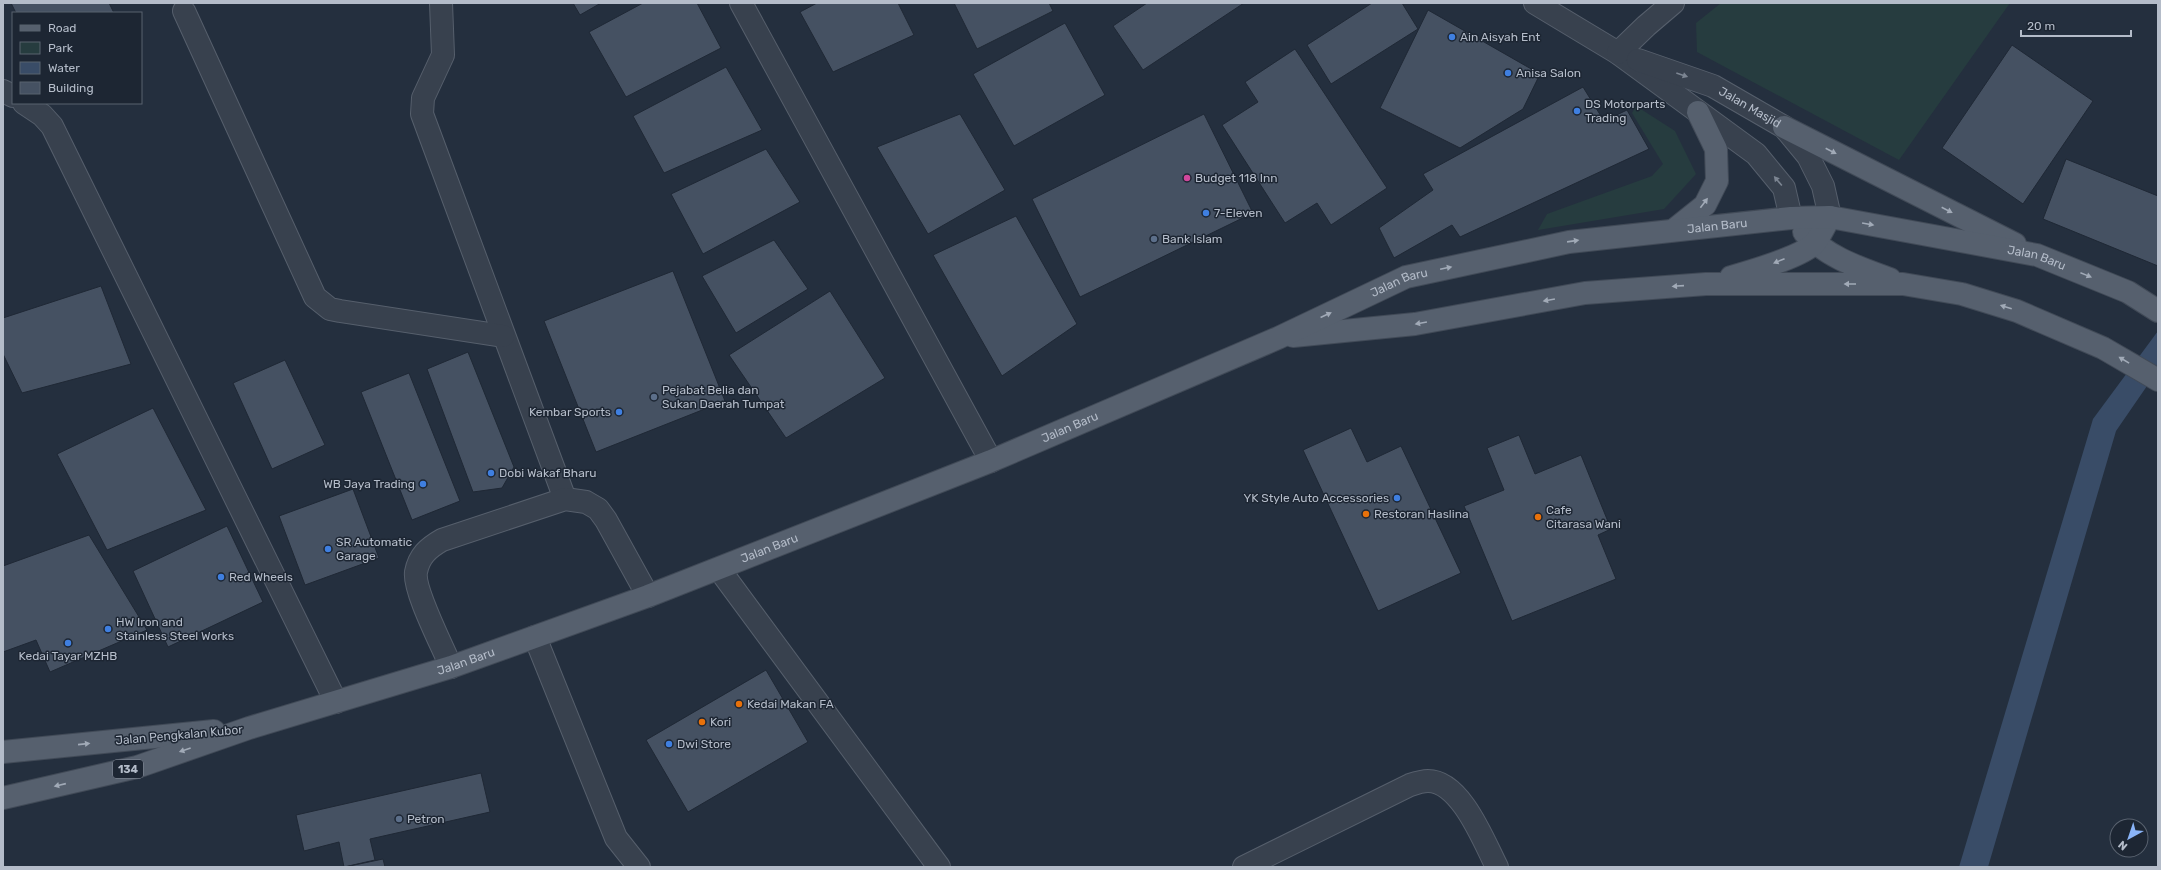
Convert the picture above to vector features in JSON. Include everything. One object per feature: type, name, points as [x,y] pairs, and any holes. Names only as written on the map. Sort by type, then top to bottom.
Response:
[{"type":"main road","points":[[1675,229],[1705,205],[1717,181],[1716,149],[1698,112]]},
{"type":"main road","points":[[1784,127],[2037,255]]},
{"type":"main road","name":"Jalan Baru","points":[[249,728],[451,667],[719,569],[991,461],[1278,338],[1406,277],[1569,242],[1675,229],[1790,218],[1830,217],[2037,255],[2128,292],[2158,311]]},
{"type":"main road","points":[[1706,284],[1764,267],[1814,244],[1830,217]]},
{"type":"main road","points":[[1790,218],[1814,244],[1839,258],[1903,284]]},
{"type":"main road","name":"Jalan Baru","points":[[1278,338],[1415,324],[1585,293],[1706,284],[1903,284],[1962,294],[2017,311],[2104,348],[2158,380]]},
{"type":"main road","name":"Jalan Pengkalan Kubor","points":[[3,752],[249,728]]},
{"type":"main road","name":"Jalan Pengkalan Kubor","points":[[3,798],[137,767],[249,728]]},
{"type":"street","points":[[441,3],[443,55],[423,98],[422,114],[503,336],[565,499]]},
{"type":"street","points":[[741,3],[991,461]]},
{"type":"street","name":"Jalan Masjid","points":[[1535,3],[1618,53],[1756,154],[1784,188],[1790,218]]},
{"type":"street","points":[[1618,53],[1646,26],[1674,3]]},
{"type":"street","points":[[184,11],[315,297],[330,309],[503,336]]},
{"type":"street","name":"Jalan Masjid","points":[[1618,53],[1713,86],[1784,127],[1808,156],[1823,186],[1830,217]]},
{"type":"street","points":[[3,91],[12,96]]},
{"type":"street","points":[[26,104],[42,115],[52,126],[336,702]]},
{"type":"street","points":[[451,667],[418,589],[416,574],[420,559],[429,547],[442,540],[565,499],[586,502],[598,509],[606,520],[648,596]]},
{"type":"street","points":[[719,569],[939,867]]},
{"type":"street","points":[[535,637],[616,838],[639,867]]},
{"type":"street","points":[[1244,867],[1410,784],[1429,781],[1448,786],[1461,800],[1497,867]]},
{"type":"green space","points":[[1721,3],[2010,3],[1899,160],[1697,52],[1696,23]]},
{"type":"green space","points":[[1636,106],[1675,131],[1696,174],[1664,209],[1538,230],[1547,214],[1652,176],[1663,164],[1632,113]]},
{"type":"water","points":[[2158,331],[2158,370],[2116,431],[1988,867],[1959,867],[2093,419]]},
{"type":"building","points":[[11,3],[109,3],[114,12],[16,12]]},
{"type":"building","points":[[573,3],[601,3],[580,15]]},
{"type":"building","points":[[643,3],[697,3],[721,48],[626,97],[589,32]]},
{"type":"building","points":[[817,3],[898,3],[914,35],[833,72],[800,12]]},
{"type":"building","points":[[954,3],[1049,3],[1053,11],[977,49]]},
{"type":"building","points":[[1147,3],[1244,3],[1143,70],[1113,26]]},
{"type":"building","points":[[1372,3],[1402,3],[1418,29],[1331,84],[1307,45]]},
{"type":"building","points":[[1428,10],[1540,74],[1523,109],[1460,148],[1380,108]]},
{"type":"building","points":[[1065,23],[1105,95],[1014,146],[973,74]]},
{"type":"building","points":[[2012,45],[2093,101],[2023,204],[1942,148]]},
{"type":"building","points":[[1295,49],[1387,188],[1331,225],[1317,203],[1285,223],[1222,125],[1258,102],[1245,82]]},
{"type":"building","points":[[726,67],[762,130],[664,173],[633,116]]},
{"type":"building","points":[[1583,87],[1604,121],[1627,110],[1649,149],[1460,237],[1452,225],[1394,258],[1379,228],[1433,190],[1423,174]]},
{"type":"building","points":[[960,114],[1005,190],[928,234],[877,147]]},
{"type":"building","points":[[1204,114],[1253,213],[1080,297],[1032,199]]},
{"type":"building","points":[[766,149],[800,202],[703,254],[671,194]]},
{"type":"building","points":[[2066,159],[2158,196],[2158,266],[2043,219]]},
{"type":"building","points":[[1016,216],[1077,324],[1002,376],[933,255]]},
{"type":"building","points":[[774,240],[808,289],[736,333],[702,276]]},
{"type":"building","points":[[673,271],[725,401],[596,452],[544,321]]},
{"type":"building","points":[[101,286],[131,364],[22,393],[3,354],[3,318]]},
{"type":"building","points":[[830,291],[885,378],[786,438],[729,355]]},
{"type":"building","points":[[468,352],[514,467],[502,488],[473,492],[427,369]]},
{"type":"building","points":[[285,360],[325,445],[272,469],[233,383]]},
{"type":"building","points":[[409,373],[460,501],[412,520],[361,392]]},
{"type":"building","points":[[153,408],[206,510],[107,550],[57,454]]},
{"type":"building","points":[[1351,428],[1367,462],[1401,446],[1461,573],[1378,611],[1303,450]]},
{"type":"building","name":"Cafe Citarasa Wani","points":[[1519,435],[1535,474],[1581,455],[1611,529],[1598,535],[1616,579],[1512,621],[1464,506],[1504,490],[1487,448]]},
{"type":"building","points":[[353,489],[379,558],[305,585],[279,516]]},
{"type":"building","points":[[227,526],[263,602],[168,647],[133,571]]},
{"type":"building","points":[[89,535],[147,630],[50,672],[36,640],[3,652],[3,566]]},
{"type":"building","points":[[766,670],[808,742],[688,812],[646,740]]},
{"type":"building","points":[[481,773],[490,812],[370,839],[375,860],[344,867],[339,842],[304,851],[296,815]]},
{"type":"building","points":[[383,859],[385,867],[345,867]]},
{"type":"place","name":"Ain Aisyah Ent","points":[[1452,37]]},
{"type":"place","name":"Anisa Salon","points":[[1508,73]]},
{"type":"place","name":"DS Motorparts Trading","points":[[1577,111]]},
{"type":"place","name":"Budget 118 Inn","points":[[1187,178]]},
{"type":"place","name":"7-Eleven","points":[[1206,213]]},
{"type":"place","name":"Bank Islam","points":[[1154,239]]},
{"type":"place","name":"Pejabat Belia dan Sukan Daerah Tumpat","points":[[654,397]]},
{"type":"place","name":"Kembar Sports","points":[[619,412]]},
{"type":"place","name":"Dobi Wakaf Bharu","points":[[491,473]]},
{"type":"place","name":"WB Jaya Trading","points":[[423,484]]},
{"type":"place","name":"YK Style Auto Accessories","points":[[1397,498]]},
{"type":"place","name":"Restoran Haslina","points":[[1366,514]]},
{"type":"place","name":"Cafe Citarasa Wani","points":[[1538,517]]},
{"type":"place","name":"SR Automatic Garage","points":[[328,549]]},
{"type":"place","name":"Red Wheels","points":[[221,577]]},
{"type":"place","name":"HW Iron and Stainless Steel Works","points":[[108,629]]},
{"type":"place","name":"Kedai Tayar MZHB","points":[[68,643]]},
{"type":"place","name":"Kedai Makan FA","points":[[739,704]]},
{"type":"place","name":"Kori","points":[[702,722]]},
{"type":"place","name":"Dwi Store","points":[[669,744]]},
{"type":"place","name":"Petron","points":[[399,819]]}]
